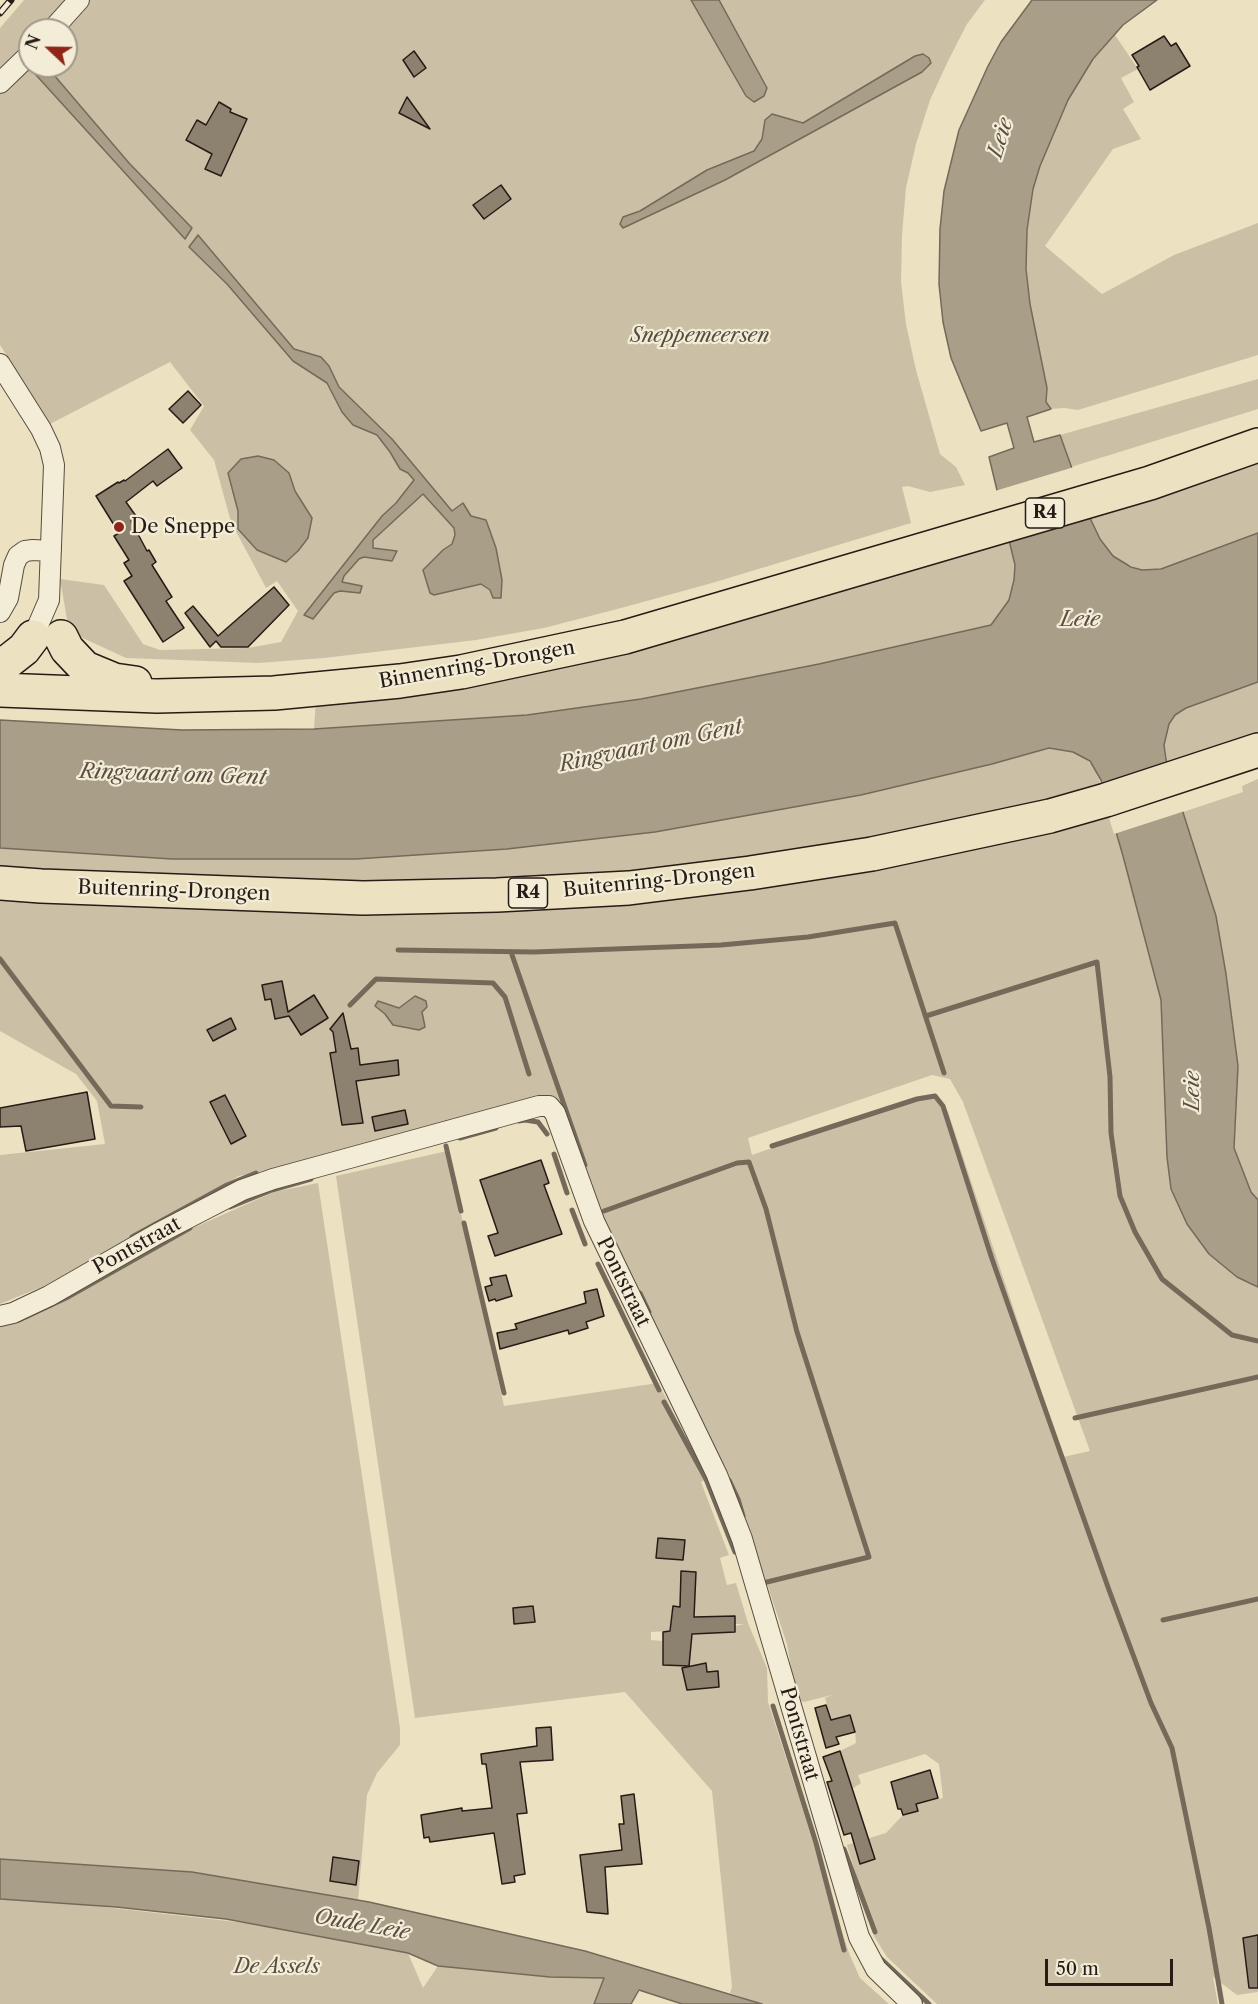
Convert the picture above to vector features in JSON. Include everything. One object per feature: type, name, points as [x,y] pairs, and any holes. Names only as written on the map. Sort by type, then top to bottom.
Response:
[{"type":"highway","name":"Binnenring-Drongen","points":[[0,690],[157,696],[274,693],[461,672],[625,637],[1150,483],[1258,446]]},
{"type":"highway","points":[[0,665],[24,648],[47,637],[67,649],[85,668],[114,680],[135,683],[157,696]]},
{"type":"highway","name":"Buitenring-Drongen","points":[[0,883],[363,898],[629,888],[750,873],[872,854],[1050,816],[1245,754]]},
{"type":"street","points":[[63,18],[79,0]]},
{"type":"street","points":[[0,83],[18,66]]},
{"type":"street","points":[[0,364],[41,429],[50,448],[54,465],[47,637]]},
{"type":"street","points":[[0,612],[8,598],[14,565],[18,556],[25,551],[51,551]]},
{"type":"street","name":"Pontstraat","points":[[0,1316],[13,1313],[50,1296],[157,1233],[242,1190],[273,1179],[539,1106],[549,1106],[555,1113],[594,1221],[717,1475],[742,1539],[859,1936],[876,1969],[912,2004]]},
{"type":"green space","name":"Sneppemeersen","points":[[24,0],[985,0],[967,24],[930,100],[916,144],[906,188],[901,282],[906,324],[916,370],[940,454],[956,467],[965,485],[930,492],[908,486],[902,487],[911,523],[625,607],[544,628],[476,640],[324,658],[259,663],[126,658],[69,631],[60,579],[104,585],[143,644],[160,650],[248,648],[281,642],[298,611],[277,581],[266,588],[231,522],[214,460],[190,430],[204,406],[170,362],[50,424],[0,345],[0,28]]},
{"type":"green space","points":[[1115,35],[1138,69],[1121,78],[1134,102],[1123,109],[1141,139],[1113,149],[1045,246],[1102,294],[1174,255],[1258,223],[1258,355],[1078,410],[1051,409],[1046,402],[1047,388],[1030,304],[1026,269],[1027,230],[1033,189],[1049,140],[1068,100],[1093,59]]},
{"type":"green space","points":[[1258,379],[1258,409],[1071,467],[1060,435]]},
{"type":"green space","points":[[1258,463],[1258,533],[1161,569],[1142,570],[1113,557],[1100,539],[1089,516]]},
{"type":"green space","points":[[1010,540],[1015,565],[1014,580],[1009,600],[991,625],[819,664],[641,699],[527,715],[314,729],[316,700],[495,681],[688,637],[944,554]]},
{"type":"green space","points":[[1258,682],[1258,733],[1168,764],[1164,745],[1169,724],[1175,715],[1186,708]]},
{"type":"green space","points":[[1049,748],[1073,752],[1084,757],[1096,769],[1123,856],[1161,1000],[1167,1157],[1237,1277],[1258,1287],[1258,1935],[1243,1938],[1245,1957],[1258,1955],[1258,1992],[1237,1995],[1213,1977],[1218,2004],[937,2004],[887,1957],[874,1936],[847,1845],[886,1833],[903,1815],[917,1811],[916,1804],[943,1798],[939,1764],[925,1754],[858,1775],[861,1783],[852,1789],[840,1751],[856,1743],[850,1715],[837,1719],[842,1736],[836,1737],[825,1698],[832,1695],[804,1702],[796,1699],[787,1644],[732,1488],[608,1233],[556,1103],[521,1100],[465,1118],[239,1176],[44,1286],[0,1304],[0,1155],[105,1144],[97,1101],[76,1074],[0,1031],[0,848],[172,859],[356,859],[507,849],[655,832],[861,795]],"holes":[[[932,1075],[950,1079],[963,1102],[1090,1451],[1063,1457],[948,1112],[937,1094],[894,1105],[752,1155],[748,1138]]]},
{"type":"green space","points":[[1258,779],[1258,1200],[1251,1192],[1234,1148],[1238,1066],[1226,974],[1216,916],[1183,812],[1243,792],[1242,786]]},
{"type":"green space","points":[[447,1151],[504,1406],[658,1383],[705,1473],[707,1479],[701,1482],[729,1555],[720,1558],[727,1585],[736,1583],[748,1623],[767,1668],[768,1702],[849,1953],[860,1978],[889,2004],[762,2004],[730,1993],[732,1987],[712,1791],[625,1692],[415,1718],[336,1176]],"holes":[[[681,1572],[696,1572],[691,1650],[674,1661],[673,1665],[663,1665],[662,1641],[651,1640],[651,1632],[670,1631],[673,1607],[680,1607]],[[734,1616],[735,1624],[744,1624],[705,1633],[706,1617]]]},
{"type":"green space","points":[[318,1183],[400,1728],[400,1745],[377,1773],[367,1795],[358,1901],[192,1872],[0,1859],[0,1324],[41,1312],[184,1232],[274,1192]]},
{"type":"green space","name":"De Assels","points":[[0,1899],[77,1904],[246,1923],[408,1953],[423,1988],[438,1966],[604,1978],[608,2004],[0,2004]]},
{"type":"water","points":[[691,0],[719,0],[767,88],[764,96],[754,102],[746,96]]},
{"type":"water","points":[[1032,0],[1157,0],[1123,25],[1093,59],[1068,100],[1040,166],[1033,189],[1027,230],[1026,269],[1030,304],[1047,388],[1046,402],[1051,409],[1027,417],[1034,442],[1060,435],[1089,516],[1100,539],[1113,556],[1131,567],[1142,570],[1161,569],[1258,533],[1258,682],[1186,708],[1175,715],[1169,724],[1164,745],[1166,759],[1216,916],[1238,1066],[1234,1148],[1251,1192],[1258,1200],[1258,1287],[1237,1277],[1209,1254],[1187,1224],[1171,1189],[1167,1157],[1161,1000],[1101,780],[1090,761],[1073,752],[1049,748],[861,795],[655,832],[507,849],[356,859],[172,859],[0,848],[0,720],[182,730],[314,729],[527,715],[641,699],[819,664],[991,625],[1009,600],[1015,565],[989,457],[1014,448],[1007,423],[981,431],[951,358],[943,322],[939,284],[940,229],[944,191],[959,130],[1001,42]]},
{"type":"water","points":[[923,54],[929,58],[931,63],[922,72],[725,180],[623,228],[620,224],[623,217],[640,211],[707,170],[754,151],[762,139],[765,120],[772,114],[803,123],[915,56]]},
{"type":"water","points":[[39,78],[57,78],[129,163],[192,228],[185,239]]},
{"type":"water","points":[[198,235],[294,349],[321,357],[329,366],[339,387],[392,439],[452,511],[463,503],[471,516],[486,520],[496,548],[502,580],[501,598],[493,598],[490,590],[481,584],[434,595],[430,593],[423,570],[452,544],[455,535],[454,528],[423,494],[373,540],[373,548],[397,551],[392,561],[364,557],[359,559],[344,576],[342,582],[362,586],[360,593],[340,591],[334,593],[313,619],[304,615],[382,516],[396,503],[414,480],[400,469],[377,435],[353,425],[342,412],[327,383],[293,361],[227,284],[189,247]]},
{"type":"water","points":[[258,456],[274,460],[289,473],[295,491],[312,518],[308,538],[286,562],[257,550],[238,529],[238,511],[228,473],[241,459]]},
{"type":"water","points":[[415,996],[426,1001],[427,1007],[422,1012],[425,1027],[419,1030],[393,1025],[375,1006],[378,1001],[399,1008]]},
{"type":"water","name":"Oude Leie","points":[[0,1859],[192,1872],[369,1902],[585,1951],[762,2004],[682,2004],[639,1990],[631,2004],[594,2004],[604,1978],[550,1977],[438,1966],[408,1953],[226,1919],[116,1907],[0,1899]]},
{"type":"pier","points":[[1074,467],[1092,515],[1007,541],[995,491]]},
{"type":"pier","points":[[1171,764],[1185,811],[1114,834],[1099,786]]},
{"type":"building","points":[[1164,36],[1171,46],[1176,43],[1190,66],[1150,90],[1132,55]]},
{"type":"building","points":[[414,51],[426,68],[414,77],[403,60]]},
{"type":"building","points":[[407,97],[430,129],[399,113]]},
{"type":"building","points":[[219,102],[231,109],[230,112],[247,119],[221,176],[205,169],[212,154],[186,140],[197,120],[206,125]]},
{"type":"building","points":[[501,185],[511,199],[484,219],[473,205]]},
{"type":"building","points":[[188,391],[201,405],[183,423],[169,409]]},
{"type":"building","points":[[168,449],[182,468],[157,486],[153,481],[126,502],[136,516],[131,521],[147,551],[149,550],[156,562],[152,565],[172,597],[166,601],[184,628],[163,642],[124,581],[132,576],[124,563],[129,560],[114,536],[119,533],[96,496],[118,482],[125,481]]},
{"type":"building","points":[[274,587],[289,605],[248,647],[221,647],[216,641],[210,647],[185,613],[193,606],[218,636]]},
{"type":"building","points":[[282,981],[288,1012],[314,995],[328,1018],[301,1035],[289,1016],[275,1019],[271,999],[265,1000],[262,985]]},
{"type":"building","points":[[343,1013],[351,1049],[358,1048],[360,1065],[398,1060],[399,1075],[356,1081],[363,1123],[342,1125],[330,1053],[336,1052],[333,1032],[330,1029]]},
{"type":"building","points":[[231,1018],[236,1029],[213,1041],[207,1030]]},
{"type":"building","points":[[87,1092],[95,1139],[26,1151],[21,1126],[0,1127],[0,1108]]},
{"type":"building","points":[[225,1095],[246,1136],[231,1144],[210,1102]]},
{"type":"building","points":[[405,1110],[408,1124],[375,1131],[372,1117]]},
{"type":"building","points":[[541,1160],[549,1183],[544,1185],[562,1234],[495,1256],[488,1236],[498,1233],[480,1180]]},
{"type":"building","points":[[506,1275],[512,1296],[489,1301],[485,1287],[492,1285],[490,1278]]},
{"type":"building","points":[[597,1289],[604,1316],[586,1322],[588,1328],[569,1334],[568,1330],[500,1349],[497,1333],[517,1329],[515,1324],[586,1303],[584,1292]]},
{"type":"building","points":[[658,1538],[685,1540],[683,1560],[656,1558]]},
{"type":"building","points":[[681,1571],[696,1572],[694,1617],[735,1616],[735,1632],[692,1634],[689,1666],[663,1665],[663,1632],[670,1631],[673,1606],[680,1607]]},
{"type":"building","points":[[533,1606],[535,1622],[514,1624],[513,1608]]},
{"type":"building","points":[[706,1663],[707,1672],[718,1671],[719,1687],[687,1690],[682,1668]]},
{"type":"building","points":[[826,1705],[831,1720],[850,1715],[855,1732],[836,1737],[839,1744],[826,1748],[815,1708]]},
{"type":"building","points":[[551,1727],[553,1760],[520,1762],[527,1813],[517,1814],[525,1874],[514,1876],[515,1882],[502,1884],[494,1833],[430,1842],[429,1837],[424,1838],[421,1815],[462,1808],[462,1811],[492,1808],[486,1764],[482,1764],[481,1754],[537,1746],[536,1728]]},
{"type":"building","points":[[840,1751],[875,1859],[860,1864],[851,1833],[844,1835],[827,1782],[832,1781],[823,1757]]},
{"type":"building","points":[[930,1770],[938,1798],[916,1804],[918,1811],[903,1815],[901,1809],[898,1809],[891,1782]]},
{"type":"building","points":[[634,1794],[642,1864],[605,1867],[608,1914],[587,1912],[580,1855],[622,1850],[619,1824],[624,1824],[621,1796]]},
{"type":"building","points":[[333,1857],[359,1861],[356,1885],[330,1881]]},
{"type":"building","points":[[1258,1935],[1258,1988],[1249,1988],[1243,1938]]},
{"type":"waterway","points":[[398,950],[534,952],[721,945],[808,937],[895,923],[944,1073]]},
{"type":"waterway","points":[[511,952],[585,1165]]},
{"type":"waterway","points":[[0,959],[111,1106],[141,1107]]},
{"type":"waterway","points":[[926,1016],[1097,962],[1110,1077],[1111,1133],[1120,1196],[1135,1232],[1162,1279],[1232,1335],[1258,1341]]},
{"type":"waterway","points":[[350,1005],[376,979],[493,983],[505,997],[529,1074]]},
{"type":"waterway","points":[[772,1146],[917,1099],[935,1096],[943,1106],[992,1259],[1109,1590],[1151,1703],[1172,1748],[1209,1928],[1222,2004]]},
{"type":"waterway","points":[[519,1121],[538,1122],[547,1134]]},
{"type":"waterway","points":[[460,1138],[496,1128]]},
{"type":"waterway","points":[[446,1146],[461,1211]]},
{"type":"waterway","points":[[554,1154],[567,1193]]},
{"type":"waterway","points":[[604,1211],[737,1163],[749,1162],[766,1209],[797,1332],[869,1557],[763,1583]]},
{"type":"waterway","points":[[132,1237],[227,1185],[256,1173]]},
{"type":"waterway","points":[[230,1207],[272,1190],[311,1179]]},
{"type":"waterway","points":[[572,1210],[585,1244]]},
{"type":"waterway","points":[[464,1223],[504,1393]]},
{"type":"waterway","points":[[19,1320],[66,1298],[190,1228]]},
{"type":"waterway","points":[[598,1264],[659,1390]]},
{"type":"waterway","points":[[640,1293],[649,1312]]},
{"type":"waterway","points":[[1075,1418],[1258,1377]]},
{"type":"waterway","points":[[664,1402],[706,1479],[735,1552]]},
{"type":"waterway","points":[[729,1480],[743,1516]]},
{"type":"waterway","points":[[1163,1620],[1258,1599]]},
{"type":"waterway","points":[[773,1706],[816,1843],[844,1950]]},
{"type":"waterway","points":[[844,1849],[875,1932]]},
{"type":"waterway","points":[[878,1956],[929,2004]]},
{"type":"railway","points":[[0,13],[11,0]]},
{"type":"place","name":"De Sneppe","points":[[119,527]]},
{"type":"water label","name":"Leie","points":[[1001,138]]},
{"type":"water label","name":"Leie","points":[[1080,620]]},
{"type":"water label","name":"Ringvaart om Gent","points":[[651,746]]},
{"type":"water label","name":"Ringvaart om Gent","points":[[173,775]]},
{"type":"water label","name":"Leie","points":[[1193,1091]]}]
